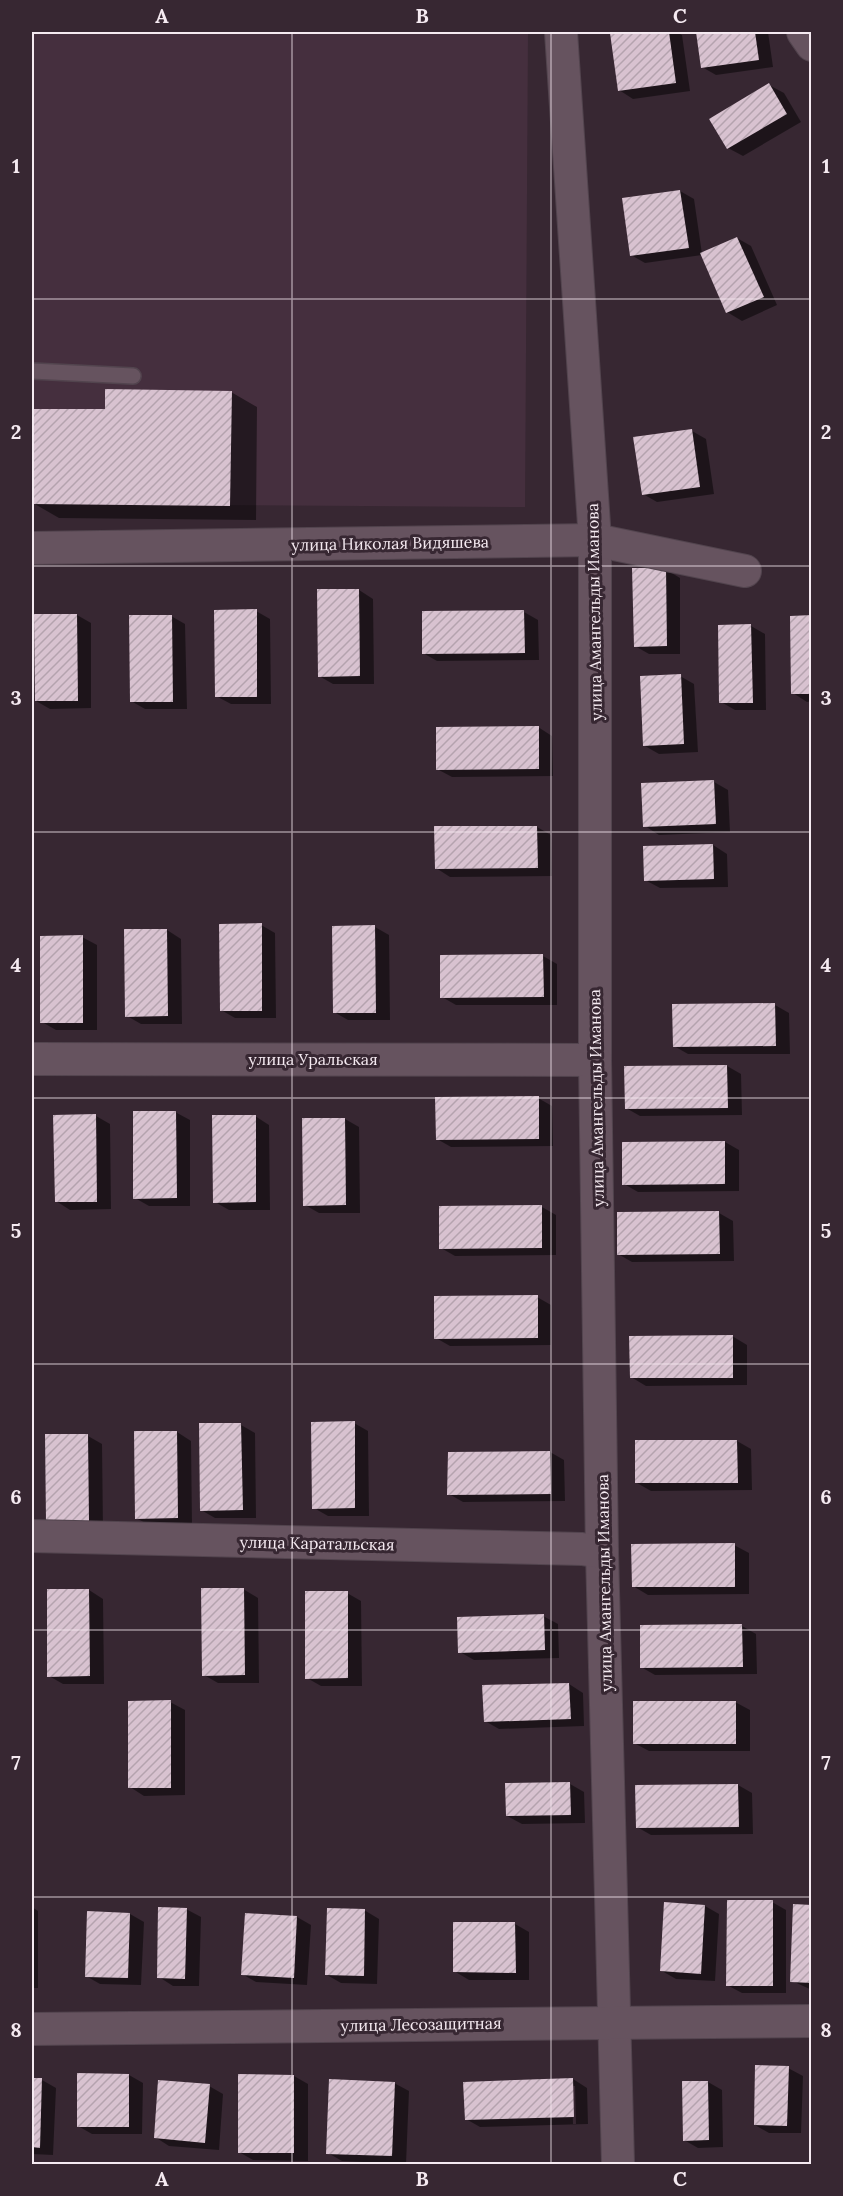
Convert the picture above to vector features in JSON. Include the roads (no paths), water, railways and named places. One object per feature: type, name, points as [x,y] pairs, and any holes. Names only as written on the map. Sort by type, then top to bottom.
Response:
[{"type":"street","name":"улица Амангельды Иманова","points":[[561,32],[595,540],[595,1060],[602,1552],[618,2164]]},
{"type":"street","points":[[803,32],[812,45]]},
{"type":"street","name":"улица Николая Видяшева","points":[[32,548],[595,540],[746,572]]},
{"type":"street","name":"улица Уральская","points":[[32,1059],[595,1060]]},
{"type":"street","name":"улица Каратальская","points":[[32,1536],[582,1549],[602,1552]]},
{"type":"street","name":"улица Лесозащитная","points":[[32,2029],[812,2021]]},
{"type":"lane","points":[[32,371],[133,375]]}]
